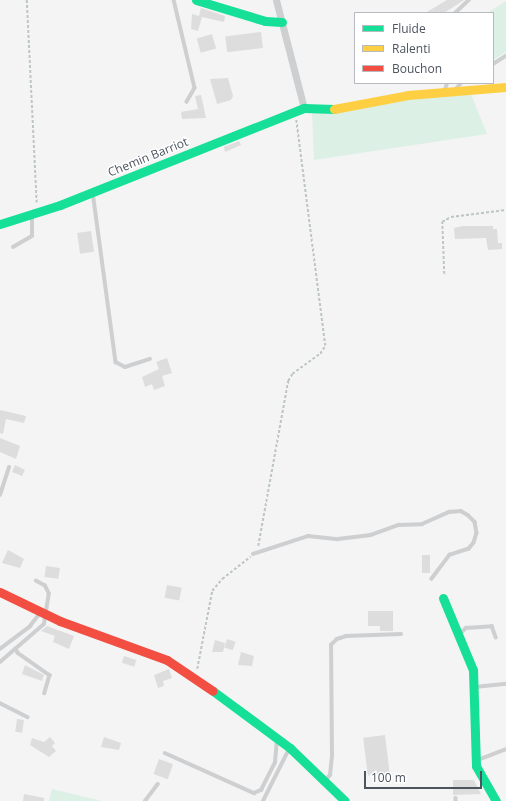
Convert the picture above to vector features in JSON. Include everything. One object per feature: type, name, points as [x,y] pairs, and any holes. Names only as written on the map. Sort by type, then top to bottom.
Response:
[{"type":"street","points":[[196,0],[265,21],[282,22]]},
{"type":"street","points":[[276,0],[282,22],[299,110],[326,110],[446,87],[506,87]]},
{"type":"street","name":"Chemin Barriot","points":[[0,224],[32,214],[93,191],[299,110]]},
{"type":"street","points":[[0,592],[44,613],[148,652],[192,677],[290,748],[345,801]]},
{"type":"street","points":[[442,598],[473,670],[475,687],[476,762],[478,776],[496,801]]},
{"type":"lane","points":[[174,0],[195,88],[187,102]]},
{"type":"lane","points":[[456,12],[469,0]]},
{"type":"lane","points":[[494,63],[506,56]]},
{"type":"lane","points":[[93,191],[116,362],[125,367],[150,359]]},
{"type":"lane","points":[[13,247],[32,236],[32,214]]},
{"type":"lane","points":[[0,495],[8,467]]},
{"type":"lane","points":[[253,554],[308,536],[338,539],[370,535],[398,525],[422,524],[449,512],[461,511],[468,514],[475,522],[477,533],[474,543],[469,549],[450,555],[432,579]]},
{"type":"lane","points":[[0,662],[44,624],[44,613],[50,594],[45,586],[36,581]]},
{"type":"lane","points":[[0,649],[44,613]]},
{"type":"lane","points":[[459,638],[466,628],[492,626],[496,637]]},
{"type":"lane","points":[[324,782],[330,775],[332,754],[331,645],[337,639],[346,636],[401,634]]},
{"type":"lane","points":[[16,648],[18,653],[50,675],[45,693]]},
{"type":"lane","points":[[475,687],[506,684]]},
{"type":"lane","points":[[0,703],[28,717]]},
{"type":"lane","points":[[165,753],[254,793],[261,790],[275,762],[277,738]]},
{"type":"lane","points":[[263,801],[290,748]]},
{"type":"lane","points":[[476,762],[506,749]]},
{"type":"lane","points":[[145,801],[158,784]]},
{"type":"path","points":[[28,0],[38,198],[32,214]]},
{"type":"path","points":[[192,677],[196,673],[212,591],[222,579],[253,554],[259,545],[288,381],[292,374],[320,354],[325,346],[299,110]]},
{"type":"path","points":[[444,274],[442,222],[451,218],[506,210]]},
{"type":"green space","points":[[506,1],[506,52],[494,59],[494,12],[489,12]]},
{"type":"green space","points":[[453,92],[470,92],[487,134],[314,160],[312,113]]},
{"type":"green space","points":[[52,789],[102,801],[49,801]]},
{"type":"building","points":[[447,0],[464,0],[446,12],[427,12]]},
{"type":"building","points":[[201,8],[225,16],[224,22],[202,17],[198,31],[191,29],[192,14],[199,16]]},
{"type":"building","points":[[261,32],[263,48],[227,52],[225,36]]},
{"type":"building","points":[[212,34],[216,48],[201,53],[197,38]]},
{"type":"building","points":[[228,78],[233,96],[231,100],[217,104],[210,79]]},
{"type":"building","points":[[201,95],[206,118],[182,119],[181,112],[198,109],[195,96]]},
{"type":"building","points":[[239,141],[241,145],[225,152],[224,147]]},
{"type":"building","points":[[463,226],[493,226],[493,229],[497,229],[498,243],[502,243],[502,249],[488,250],[486,238],[455,239],[454,228]]},
{"type":"building","points":[[91,231],[94,252],[80,254],[77,233]]},
{"type":"building","points":[[167,358],[172,373],[162,376],[165,386],[154,390],[152,384],[145,387],[142,377],[159,369],[156,362]]},
{"type":"building","points":[[0,410],[26,416],[24,423],[6,419],[3,434],[0,433]]},
{"type":"building","points":[[0,438],[20,446],[16,459],[0,452]]},
{"type":"building","points":[[15,465],[25,470],[22,476],[12,472]]},
{"type":"building","points":[[8,550],[24,559],[20,568],[2,563]]},
{"type":"building","points":[[422,555],[430,555],[430,573],[422,573]]},
{"type":"building","points":[[46,566],[60,568],[58,579],[44,577]]},
{"type":"building","points":[[167,585],[182,588],[179,601],[165,598]]},
{"type":"building","points":[[368,611],[393,611],[393,631],[380,631],[380,626],[368,626]]},
{"type":"building","points":[[47,626],[74,636],[69,649],[53,642],[55,636],[41,631]]},
{"type":"building","points":[[227,639],[236,642],[233,650],[224,648]]},
{"type":"building","points":[[215,640],[225,643],[223,652],[212,652]]},
{"type":"building","points":[[241,652],[254,656],[252,666],[238,665]]},
{"type":"building","points":[[124,656],[136,660],[134,667],[122,663]]},
{"type":"building","points":[[25,665],[44,675],[42,681],[22,674]]},
{"type":"building","points":[[169,669],[172,678],[163,681],[164,686],[158,688],[154,675]]},
{"type":"building","points":[[17,719],[24,720],[22,733],[15,732]]},
{"type":"building","points":[[385,735],[390,773],[368,775],[363,738]]},
{"type":"building","points":[[50,737],[55,743],[52,746],[56,751],[49,757],[30,745],[32,738],[44,742]]},
{"type":"building","points":[[104,737],[121,743],[119,750],[101,747]]},
{"type":"building","points":[[159,759],[173,764],[168,779],[154,774]]},
{"type":"building","points":[[453,780],[474,780],[481,794],[453,795]]},
{"type":"building","points":[[24,794],[44,798],[44,801],[23,801]]},
{"type":"traffic: fast","points":[[196,0],[265,21],[282,22]]},
{"type":"traffic: fast","points":[[0,224],[60,205],[304,108],[334,109]]},
{"type":"traffic: fast","points":[[443,598],[473,670],[476,766],[496,801]]},
{"type":"traffic: fast","points":[[213,691],[290,748],[345,801]]},
{"type":"traffic: slow","points":[[334,109],[408,95],[506,87]]},
{"type":"traffic: jam","points":[[0,592],[60,621],[167,660],[213,691]]}]
